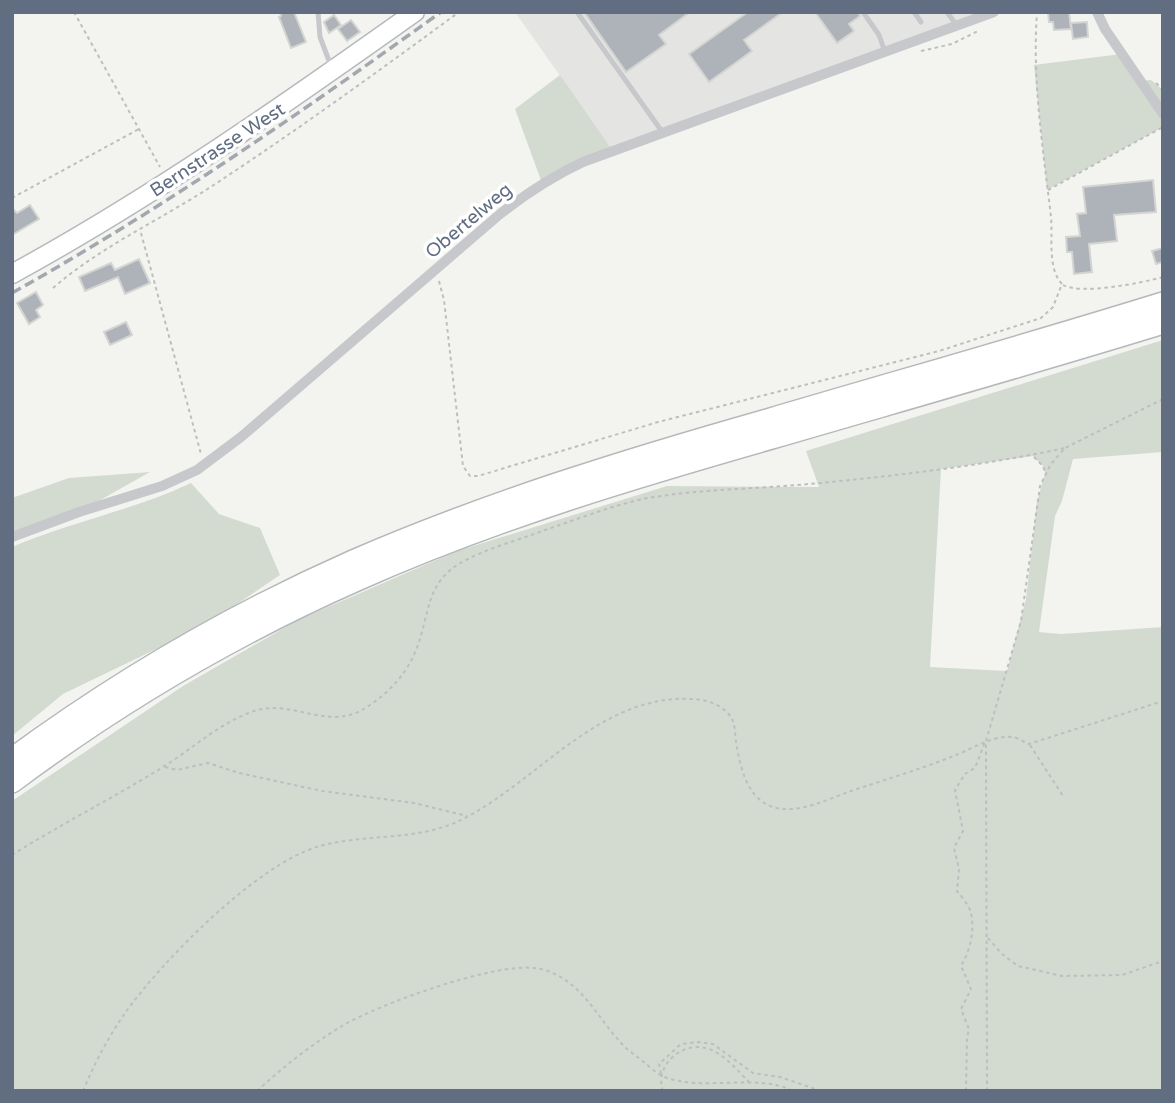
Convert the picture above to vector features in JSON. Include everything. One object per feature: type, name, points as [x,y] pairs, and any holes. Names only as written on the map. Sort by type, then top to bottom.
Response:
[{"type":"highway","points":[[12,759],[114,689],[209,633],[323,575],[433,528],[630,460],[1163,303]]},
{"type":"highway","points":[[12,782],[116,710],[226,645],[331,592],[422,553],[523,515],[636,478],[1163,323]]},
{"type":"main road","name":"Bernstrasse West","points":[[12,274],[168,182],[415,12]]},
{"type":"street","name":"Obertelweg","points":[[12,537],[79,512],[162,486],[206,464],[241,437],[500,214],[542,183],[583,162],[995,12]]},
{"type":"street","points":[[1097,12],[1105,29],[1163,114]]},
{"type":"lane","points":[[318,12],[320,37],[333,70]]},
{"type":"lane","points":[[577,12],[663,133]]},
{"type":"lane","points":[[863,12],[879,36],[885,52]]},
{"type":"lane","points":[[914,12],[920,22]]},
{"type":"lane","points":[[947,12],[957,26]]},
{"type":"path","points":[[74,12],[168,182]]},
{"type":"path","points":[[53,288],[72,272],[249,161],[459,12]]},
{"type":"path","points":[[1037,12],[1035,78],[1055,274],[1062,284],[1080,289],[1140,283],[1163,277]]},
{"type":"path","points":[[916,52],[942,47]]},
{"type":"path","points":[[1047,190],[1163,127]]},
{"type":"path","points":[[12,198],[140,128]]},
{"type":"path","points":[[140,231],[195,438],[206,464]]},
{"type":"path","points":[[433,271],[444,299],[463,466],[470,476],[478,476],[658,422],[939,351],[1035,320],[1053,307],[1062,284]]},
{"type":"path","points":[[12,855],[163,767],[228,724],[257,710],[277,708],[338,718],[349,716],[371,704],[398,680],[412,660],[429,599],[441,578],[467,559],[601,511],[646,499],[810,484],[1033,456],[1065,448],[1163,399]]},
{"type":"path","points":[[966,1091],[969,1029],[961,1009],[971,989],[961,966],[970,951],[972,929],[970,910],[957,891],[959,869],[954,848],[963,831],[955,790],[965,775],[975,768],[986,741],[1021,621],[1028,585],[1037,502],[1045,473],[1065,448]]},
{"type":"path","points":[[1033,456],[1043,466],[1045,473]]},
{"type":"path","points":[[83,1091],[125,1013],[166,964],[226,906],[271,869],[297,853],[324,845],[425,832],[450,825],[468,816],[598,725],[631,709],[668,700],[692,699],[716,703],[733,719],[741,771],[755,797],[775,807],[799,808],[914,771],[986,741],[1013,737],[1029,744],[1063,796]]},
{"type":"path","points":[[1029,744],[1163,701]]},
{"type":"path","points":[[986,741],[987,1091]]},
{"type":"path","points":[[163,767],[177,770],[208,763],[239,773],[322,791],[414,803],[468,816]]},
{"type":"path","points":[[987,937],[1002,954],[1018,966],[1062,976],[1122,975],[1163,961]]},
{"type":"path","points":[[257,1091],[299,1055],[342,1026],[368,1013],[469,978],[518,968],[536,968],[551,972],[568,982],[585,997],[625,1047],[662,1075],[694,1083],[750,1083],[786,1087],[793,1091]]},
{"type":"path","points":[[663,1091],[659,1064],[681,1044],[699,1042],[713,1044],[753,1073],[780,1077],[821,1091]]},
{"type":"path","points":[[662,1075],[669,1059],[679,1051],[705,1048],[715,1052],[750,1083]]},
{"type":"shaded area","points":[[515,12],[994,12],[613,151]]},
{"type":"shaded area","points":[[1121,54],[1140,81],[1151,80],[1163,90],[1163,127],[1047,190],[1034,65]]},
{"type":"shaded area","points":[[560,75],[613,151],[542,183],[515,109]]},
{"type":"shaded area","points":[[1163,340],[1163,452],[1073,459],[1062,501],[1055,516],[1039,632],[1061,634],[1163,627],[1163,1091],[12,1091],[12,801],[183,686],[298,620],[457,551],[667,486],[819,487],[806,451]],"holes":[[[1033,456],[1043,466],[1045,473],[1037,502],[1026,599],[1007,671],[930,667],[941,469]]]},
{"type":"shaded area","points":[[150,472],[79,512],[12,537],[12,498],[69,478]]},
{"type":"shaded area","points":[[191,483],[219,514],[260,528],[280,575],[206,625],[63,694],[12,736],[12,547],[147,501]]},
{"type":"building","points":[[280,12],[294,12],[306,42],[291,48],[279,17]]},
{"type":"building","points":[[584,12],[690,12],[659,35],[666,44],[626,72]]},
{"type":"building","points":[[748,12],[783,12],[744,40],[752,51],[709,82],[689,54]]},
{"type":"building","points":[[815,12],[858,12],[860,16],[849,24],[854,31],[837,43]]},
{"type":"building","points":[[1048,12],[1069,12],[1071,29],[1054,30],[1053,22],[1049,22]]},
{"type":"building","points":[[334,15],[341,25],[329,33],[324,22]]},
{"type":"building","points":[[351,20],[360,32],[347,41],[338,29]]},
{"type":"building","points":[[1087,22],[1088,37],[1073,39],[1071,23]]},
{"type":"building","points":[[1153,180],[1156,212],[1114,215],[1117,241],[1089,244],[1092,272],[1074,274],[1072,252],[1067,252],[1066,237],[1080,236],[1077,214],[1086,213],[1083,187]]},
{"type":"building","points":[[30,205],[39,219],[12,235],[12,208],[17,213]]},
{"type":"building","points":[[1163,248],[1163,262],[1156,264],[1152,251]]},
{"type":"building","points":[[139,259],[150,283],[125,294],[118,277],[85,291],[79,277],[111,263],[115,270]]},
{"type":"building","points":[[36,292],[43,305],[36,310],[40,317],[29,324],[17,303]]},
{"type":"building","points":[[126,322],[132,335],[110,345],[104,332]]},
{"type":"railway","points":[[12,293],[177,194],[441,12]]}]
